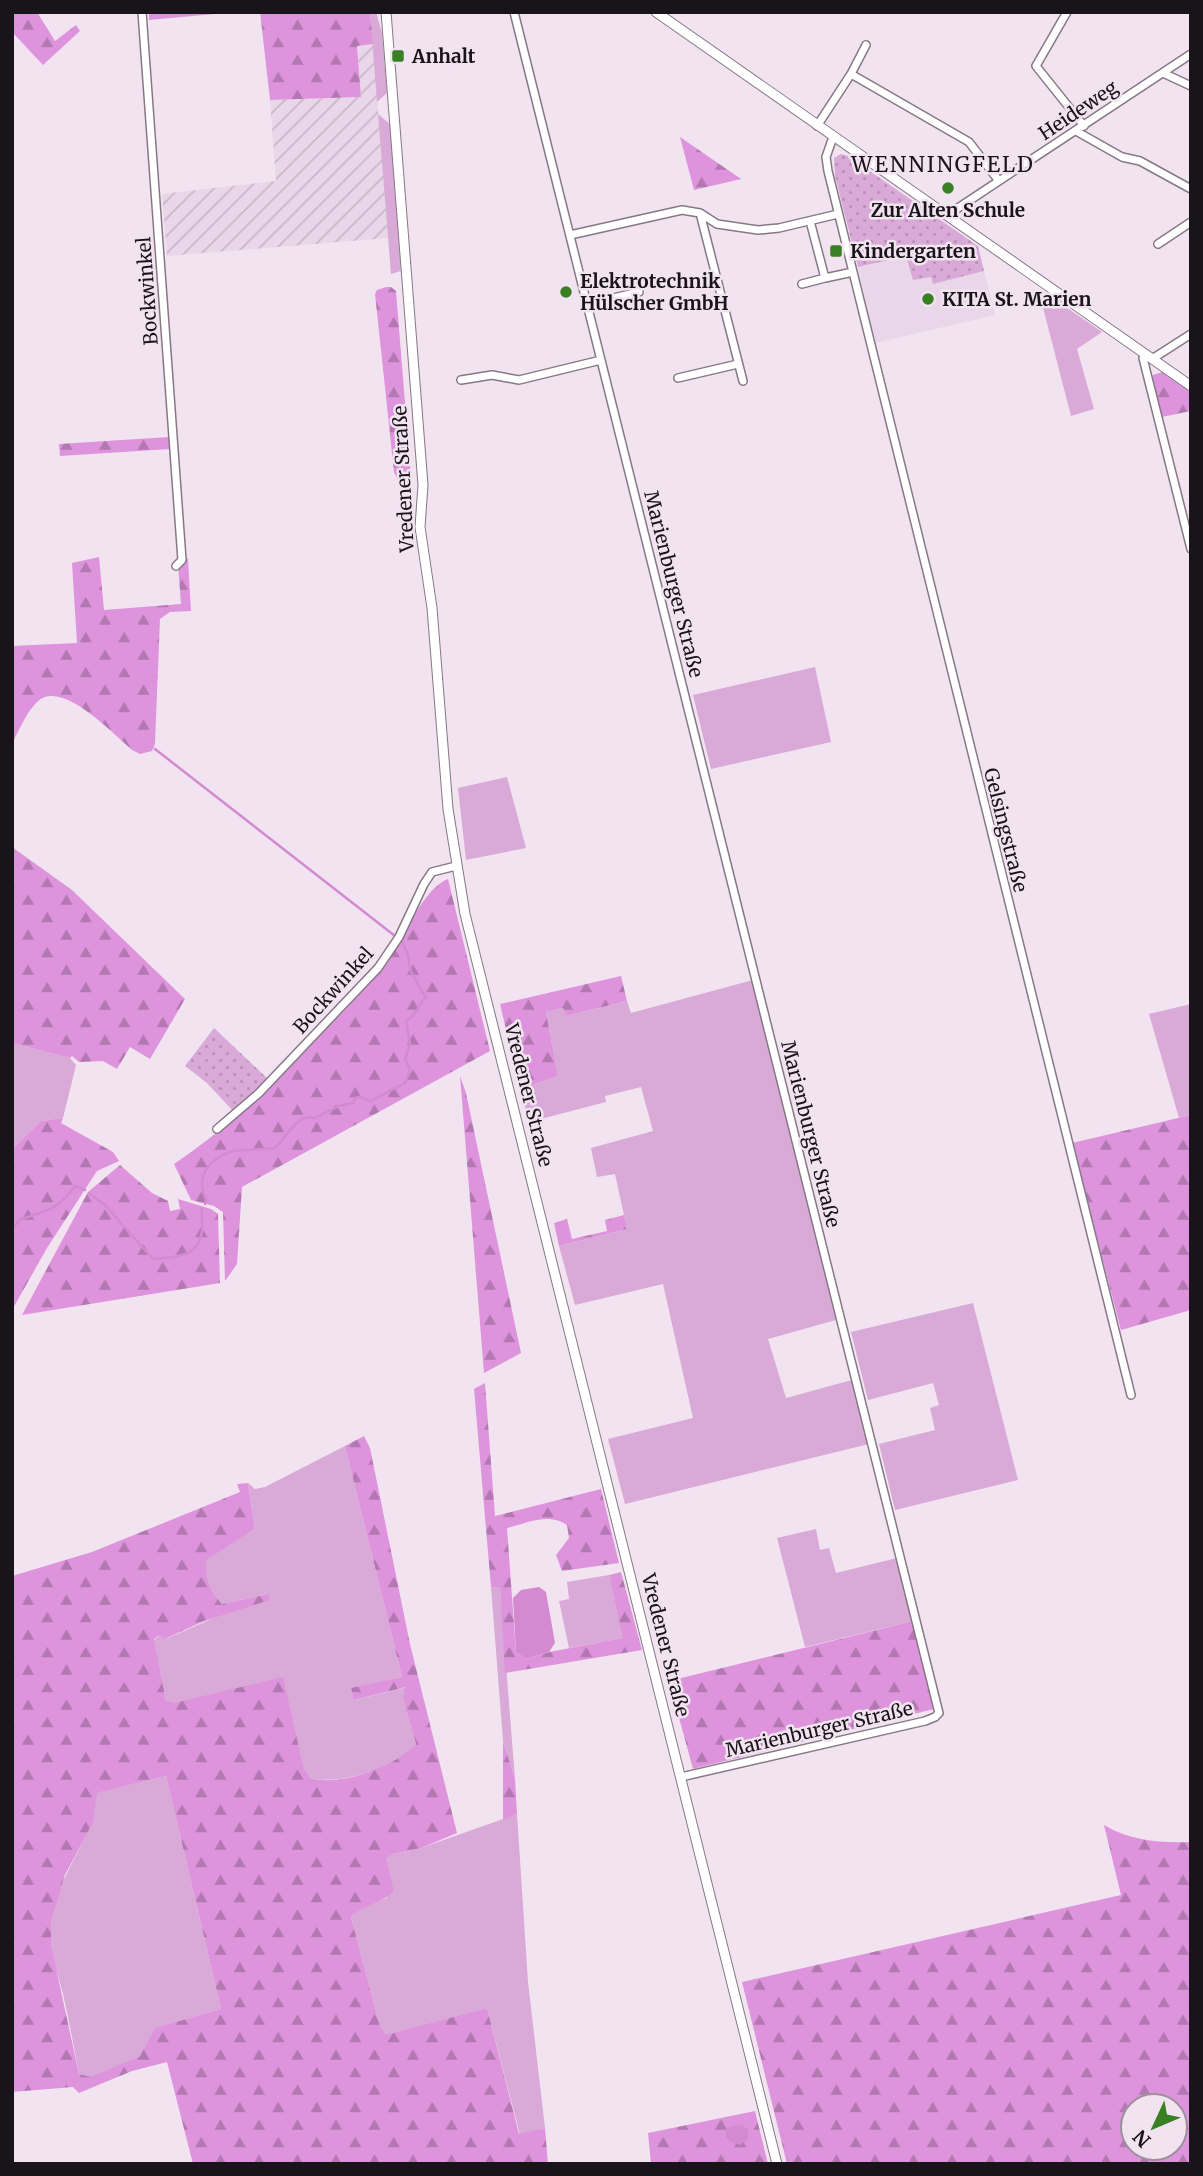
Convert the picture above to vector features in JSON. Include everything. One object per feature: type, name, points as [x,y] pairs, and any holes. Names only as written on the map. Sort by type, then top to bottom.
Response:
[{"type":"street","name":"Bockwinkel","points":[[142,12],[182,560],[176,566]]},
{"type":"street","name":"Vredener Straße","points":[[386,12],[423,485],[420,527],[432,608],[446,795],[456,866],[776,2164]]},
{"type":"street","name":"Marienburger Straße","points":[[514,12],[939,1713],[925,1721],[681,1777]]},
{"type":"street","points":[[656,12],[1191,386]]},
{"type":"street","points":[[1067,12],[1037,66],[1084,126]]},
{"type":"street","points":[[817,126],[851,74],[866,45]]},
{"type":"street","name":"Heideweg","points":[[950,218],[956,210],[1191,54]]},
{"type":"street","points":[[1163,73],[1191,86]]},
{"type":"street","points":[[851,74],[969,142],[999,181]]},
{"type":"street","points":[[1076,131],[1122,157],[1140,161],[1191,189]]},
{"type":"street","name":"Gelsingstraße","points":[[832,136],[826,157],[838,214],[1131,1395]]},
{"type":"street","points":[[570,235],[682,210],[700,213],[718,223],[758,230],[779,228],[838,214]]},
{"type":"street","points":[[700,213],[743,381]]},
{"type":"street","points":[[810,220],[825,278]]},
{"type":"street","points":[[1158,244],[1191,222]]},
{"type":"street","points":[[802,284],[853,272]]},
{"type":"street","points":[[587,304],[639,292]]},
{"type":"street","points":[[1191,334],[1143,358],[1191,549]]},
{"type":"street","points":[[461,380],[492,374],[519,380],[601,360]]},
{"type":"street","points":[[678,377],[738,364]]},
{"type":"street","name":"Bockwinkel","points":[[217,1129],[260,1093],[378,968],[399,937],[432,872],[456,866]]},
{"type":"shaded area","points":[[370,12],[376,12],[382,33],[387,93],[377,102]]},
{"type":"shaded area","points":[[373,44],[388,238],[167,256],[162,194],[276,181],[270,100],[361,97],[357,45]]},
{"type":"shaded area","points":[[378,114],[390,124],[401,271],[391,274]]},
{"type":"shaded area","points":[[841,154],[848,156],[978,246],[984,271],[933,284],[931,277],[913,280],[906,256],[858,267],[835,176],[834,158]]},
{"type":"shaded area","name":"KITA St. Marien","points":[[907,255],[931,277],[933,284],[984,271],[995,315],[875,343],[858,267]]},
{"type":"shaded area","points":[[1047,294],[1102,332],[1077,349],[1094,409],[1071,416],[1040,296]]},
{"type":"shaded area","points":[[815,667],[831,742],[711,769],[693,695]]},
{"type":"shaded area","points":[[507,777],[526,848],[466,860],[458,788]]},
{"type":"shaded area","points":[[753,980],[836,1320],[768,1339],[786,1398],[852,1380],[869,1444],[625,1504],[608,1439],[693,1418],[663,1284],[575,1305],[559,1246],[627,1229],[615,1174],[597,1177],[591,1148],[653,1131],[641,1087],[605,1096],[606,1102],[529,1122],[520,1089],[558,1076],[546,1012],[563,1008],[566,1016],[627,1001],[631,1013]]},
{"type":"shaded area","points":[[1191,1004],[1191,1115],[1179,1118],[1149,1014]]},
{"type":"shaded area","points":[[214,1028],[268,1079],[234,1112],[207,1083],[185,1066]]},
{"type":"shaded area","points":[[12,1043],[70,1058],[76,1065],[63,1118],[41,1121],[12,1149]]},
{"type":"shaded area","points":[[973,1303],[1018,1480],[895,1510],[879,1444],[935,1430],[930,1408],[939,1405],[933,1383],[868,1400],[851,1332]]},
{"type":"shaded area","points":[[345,1446],[402,1677],[351,1689],[355,1700],[407,1687],[404,1698],[416,1744],[405,1756],[385,1767],[345,1778],[320,1780],[310,1778],[303,1766],[166,1701],[154,1640],[159,1635],[166,1639],[267,1594],[222,1604],[208,1584],[205,1560],[255,1529],[248,1483],[255,1489],[265,1487]]},
{"type":"shaded area","points":[[816,1529],[820,1550],[829,1548],[836,1573],[897,1558],[913,1621],[805,1647],[777,1538]]},
{"type":"shaded area","points":[[609,1575],[624,1638],[569,1648],[559,1601],[569,1599],[567,1582]]},
{"type":"shaded area","points":[[491,1587],[500,1588],[515,1779],[503,1741]]},
{"type":"shaded area","points":[[539,1587],[546,1592],[555,1643],[549,1652],[526,1659],[516,1652],[513,1598],[521,1590]]},
{"type":"shaded area","points":[[166,1776],[221,2009],[156,2028],[140,2056],[91,2078],[79,2074],[53,1957],[50,1929],[55,1903],[89,1826],[96,1793]]},
{"type":"shaded area","points":[[517,1814],[528,1982],[545,2128],[520,2135],[487,2008],[386,2036],[380,2026],[351,1917],[360,1908],[387,1898],[386,1859],[393,1854],[421,1848]]},
{"type":"shaded area","points":[[742,2125],[748,2130],[748,2139],[740,2145],[731,2142],[726,2137],[726,2131],[729,2127]]},
{"type":"green space","points":[[12,12],[37,12],[55,41],[76,25],[80,31],[43,65],[12,32]]},
{"type":"green space","points":[[149,12],[237,12],[149,20]]},
{"type":"green space","points":[[260,12],[370,12],[373,44],[357,46],[361,97],[270,100]]},
{"type":"green space","points":[[680,137],[741,179],[694,190]]},
{"type":"green space","points":[[386,287],[396,291],[411,477],[404,494],[394,472],[375,294],[377,290]]},
{"type":"green space","points":[[1162,372],[1191,392],[1191,411],[1162,417],[1153,375]]},
{"type":"green space","points":[[169,437],[170,449],[60,456],[59,444]]},
{"type":"green space","points":[[177,552],[188,559],[191,611],[170,612],[160,619],[155,744],[152,751],[140,754],[132,750],[100,721],[73,702],[59,697],[47,697],[37,702],[29,711],[12,744],[12,646],[77,643],[72,563],[99,557],[104,610],[181,604]]},
{"type":"green space","points":[[12,847],[72,890],[185,999],[150,1059],[130,1047],[117,1069],[103,1061],[79,1062],[72,1056],[70,1058],[12,1043]]},
{"type":"green space","points":[[448,879],[490,1051],[242,1187],[237,1264],[225,1281],[223,1212],[214,1206],[191,1200],[174,1164],[247,1107],[344,1011],[382,967],[423,901],[439,884]]},
{"type":"green space","points":[[621,976],[627,1001],[566,1016],[563,1008],[546,1012],[558,1076],[520,1089],[500,1004]]},
{"type":"green space","points":[[460,1076],[466,1093],[521,1353],[484,1373]]},
{"type":"green space","points":[[1191,1115],[1191,1310],[1121,1330],[1072,1143]]},
{"type":"green space","points":[[63,1118],[61,1123],[113,1152],[119,1161],[97,1171],[47,1248],[12,1310],[12,1149],[41,1121]]},
{"type":"green space","points":[[120,1165],[152,1193],[168,1201],[170,1211],[180,1209],[178,1199],[211,1209],[218,1214],[220,1283],[22,1315],[88,1192]]},
{"type":"green space","points":[[624,1215],[627,1229],[559,1246],[554,1223],[567,1219],[572,1239],[607,1231],[605,1220]]},
{"type":"green space","points":[[485,1383],[495,1516],[601,1489],[619,1563],[562,1571],[556,1555],[569,1538],[567,1525],[545,1519],[507,1528],[516,1652],[526,1659],[623,1638],[609,1575],[621,1572],[642,1650],[505,1673],[500,1588],[491,1587],[474,1389]]},
{"type":"green space","points":[[364,1436],[370,1448],[410,1644],[457,1833],[421,1848],[393,1854],[386,1859],[394,1891],[351,1917],[380,2026],[386,2035],[487,2008],[519,2134],[545,2128],[548,2164],[193,2164],[167,2062],[132,2071],[79,2093],[73,2087],[12,2092],[12,1576],[92,1552],[240,1492],[237,1484],[248,1483],[255,1529],[206,1560],[207,1579],[222,1604],[268,1594],[270,1600],[204,1621],[165,1639],[159,1635],[154,1639],[166,1701],[174,1703],[283,1677],[303,1766],[310,1778],[336,1780],[366,1773],[395,1760],[416,1744],[403,1697],[406,1687],[354,1700],[351,1688],[402,1677],[345,1446]],"holes":[[[166,1776],[221,2009],[155,2028],[140,2056],[91,2077],[79,2074],[51,1945],[51,1921],[65,1875],[93,1822],[97,1793]]]},
{"type":"green space","points":[[913,1621],[934,1709],[693,1769],[669,1681]]},
{"type":"green space","points":[[503,1741],[515,1779],[517,1814],[503,1820]]},
{"type":"green space","points":[[1104,1825],[1124,1835],[1146,1840],[1191,1842],[1191,2164],[787,2164],[742,1982],[1121,1895]]},
{"type":"green space","points":[[755,2111],[768,2164],[651,2164],[648,2133]]},
{"type":"waterway","points":[[155,749],[395,936]]},
{"type":"waterway","points":[[205,1204],[203,1176],[210,1164],[222,1155],[233,1151],[275,1148],[302,1119],[315,1118],[339,1106],[353,1103],[355,1098],[371,1101],[405,1083],[410,1070],[405,1059],[410,1044],[406,1021],[426,998],[411,972],[407,952],[401,940]]},
{"type":"waterway","points":[[12,1230],[19,1220],[56,1206],[75,1186],[85,1190]]},
{"type":"waterway","points":[[89,1193],[105,1205],[153,1259],[184,1254],[196,1246],[202,1231],[202,1209]]},
{"type":"place","name":"Anhalt","points":[[398,56]]},
{"type":"place","name":"Zur Alten Schule","points":[[948,188]]},
{"type":"place","name":"Kindergarten","points":[[836,251]]},
{"type":"place","name":"Elektrotechnik Hülscher GmbH","points":[[566,292]]},
{"type":"place","name":"KITA St. Marien","points":[[928,299]]},
{"type":"district","name":"WENNINGFELD","points":[[943,165]]}]
